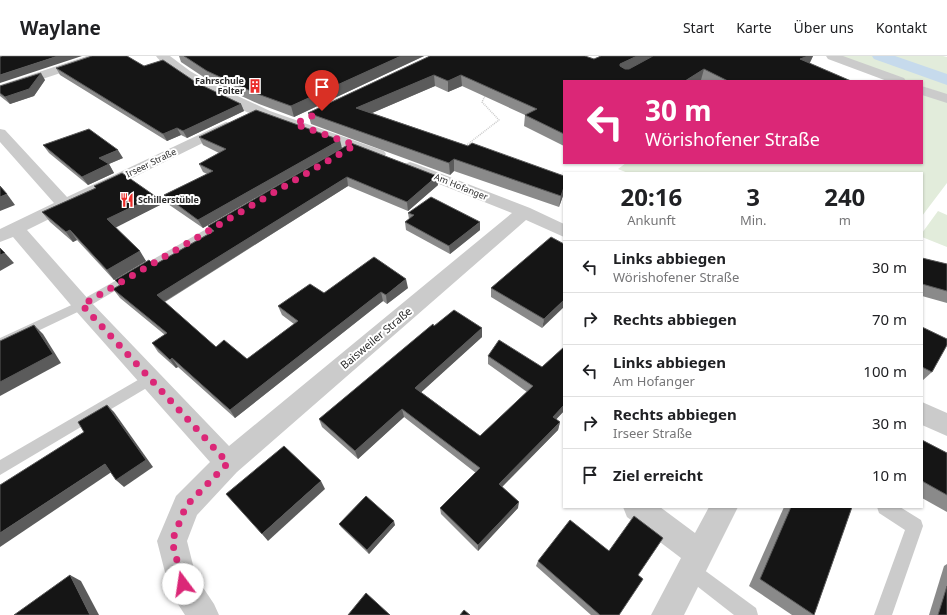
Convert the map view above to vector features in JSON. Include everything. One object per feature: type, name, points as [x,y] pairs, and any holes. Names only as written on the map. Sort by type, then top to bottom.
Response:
[{"type":"street","points":[[0,89],[99,56]]},
{"type":"street","name":"Am Hofanger","points":[[162,56],[182,72],[222,95],[258,111],[355,145],[524,212],[563,231]]},
{"type":"street","points":[[832,56],[896,80]]},
{"type":"street","points":[[923,90],[947,99]]},
{"type":"street","name":"Irseer Straße","points":[[8,232],[258,111]]},
{"type":"street","points":[[295,124],[309,117]]},
{"type":"street","points":[[0,133],[64,206]]},
{"type":"street","name":"Baisweiler Straße","points":[[204,615],[183,584],[172,541],[186,506],[228,463],[524,212]]},
{"type":"street","points":[[8,232],[82,305],[228,463]]},
{"type":"street","points":[[923,413],[947,425]]},
{"type":"street","points":[[638,508],[695,562]]},
{"type":"street","points":[[667,615],[723,508]]},
{"type":"lane","points":[[341,153],[355,145]]},
{"type":"lane","points":[[0,344],[82,305],[232,217]]},
{"type":"lane","points":[[0,468],[150,379]]},
{"type":"lane","points":[[883,615],[915,526],[887,508]]},
{"type":"lane","points":[[695,562],[750,615]]},
{"type":"path","points":[[461,149],[499,120],[482,102],[486,93]]},
{"type":"green space","points":[[839,56],[947,57],[947,95],[923,86],[923,80],[905,80]]},
{"type":"green space","points":[[923,93],[947,102],[947,183],[923,215],[923,172],[626,172],[618,169],[625,164],[923,164]]},
{"type":"green space","points":[[938,211],[947,215],[947,247],[923,237],[923,232]]},
{"type":"building","points":[[58,56],[0,75],[0,57]]},
{"type":"building","points":[[92,56],[127,56],[144,66],[163,60],[197,83],[241,104],[183,131],[177,128],[163,134],[56,68]]},
{"type":"building","points":[[184,56],[401,56],[291,106],[255,93],[207,71]]},
{"type":"building","points":[[430,56],[585,56],[594,59],[601,56],[637,56],[620,64],[620,66],[625,69],[629,69],[653,56],[808,56],[800,59],[849,80],[726,80],[704,69],[687,80],[563,80],[563,134],[525,115],[537,109],[461,75],[448,81],[434,75],[356,108],[468,146],[472,143],[563,176],[563,190],[561,196],[454,159],[449,163],[308,113]]},
{"type":"building","points":[[41,73],[29,89],[5,97],[0,93],[0,86]]},
{"type":"building","points":[[256,110],[340,140],[198,220],[164,195],[213,171],[199,164],[226,149],[199,137]]},
{"type":"building","points":[[89,129],[118,150],[99,158],[109,164],[82,177],[43,145]]},
{"type":"building","points":[[351,143],[437,176],[407,202],[347,177],[157,295],[216,347],[224,340],[247,359],[298,321],[278,306],[310,284],[324,293],[374,257],[406,279],[386,295],[381,292],[230,410],[172,358],[170,360],[152,343],[167,333],[113,289],[120,285],[115,280],[149,260],[154,265],[214,231],[208,226]]},
{"type":"building","points":[[122,173],[155,196],[107,219],[140,251],[107,270],[70,230],[66,232],[42,212],[96,188],[94,186]]},
{"type":"building","points":[[0,186],[7,194],[0,197]]},
{"type":"building","points":[[431,197],[480,222],[449,246],[405,222],[414,215],[408,213]]},
{"type":"building","points":[[551,237],[563,243],[563,301],[544,319],[491,288]]},
{"type":"building","points":[[0,248],[5,253],[0,255]]},
{"type":"building","points":[[923,258],[947,264],[947,291],[923,284]]},
{"type":"building","points":[[454,310],[482,328],[415,388],[480,436],[533,386],[488,356],[499,340],[542,367],[563,348],[563,406],[553,417],[560,422],[499,484],[519,502],[478,545],[440,508],[480,468],[402,409],[355,451],[319,419],[433,324],[434,326]]},
{"type":"building","points":[[34,325],[53,354],[0,382],[0,341]]},
{"type":"building","points":[[923,327],[947,339],[947,345],[932,372],[923,368]]},
{"type":"building","points":[[107,405],[146,460],[116,480],[105,464],[0,533],[0,485],[84,432],[78,422]]},
{"type":"building","points":[[923,441],[947,453],[947,495],[923,482]]},
{"type":"building","points":[[284,446],[321,481],[262,534],[226,494]]},
{"type":"building","points":[[366,496],[394,521],[367,550],[339,524]]},
{"type":"building","points":[[791,508],[852,508],[814,615],[760,579]]},
{"type":"building","points":[[634,516],[663,538],[638,575],[643,579],[619,615],[600,615],[538,561],[570,520],[609,551]]},
{"type":"building","points":[[70,575],[90,615],[14,615]]},
{"type":"building","points":[[947,586],[947,615],[938,615]]},
{"type":"building","points":[[366,593],[390,615],[348,615]]},
{"type":"building","points":[[464,610],[470,615],[460,615]]},
{"type":"waterway","points":[[880,56],[947,80]]},
{"type":"place","name":"Fahrschule Folter","points":[[255,86]]},
{"type":"place","name":"Schillerstüble","points":[[127,200]]},
{"type":"route","points":[[183,584],[172,541],[186,506],[228,463],[82,305],[355,145],[295,124],[322,111]]}]
